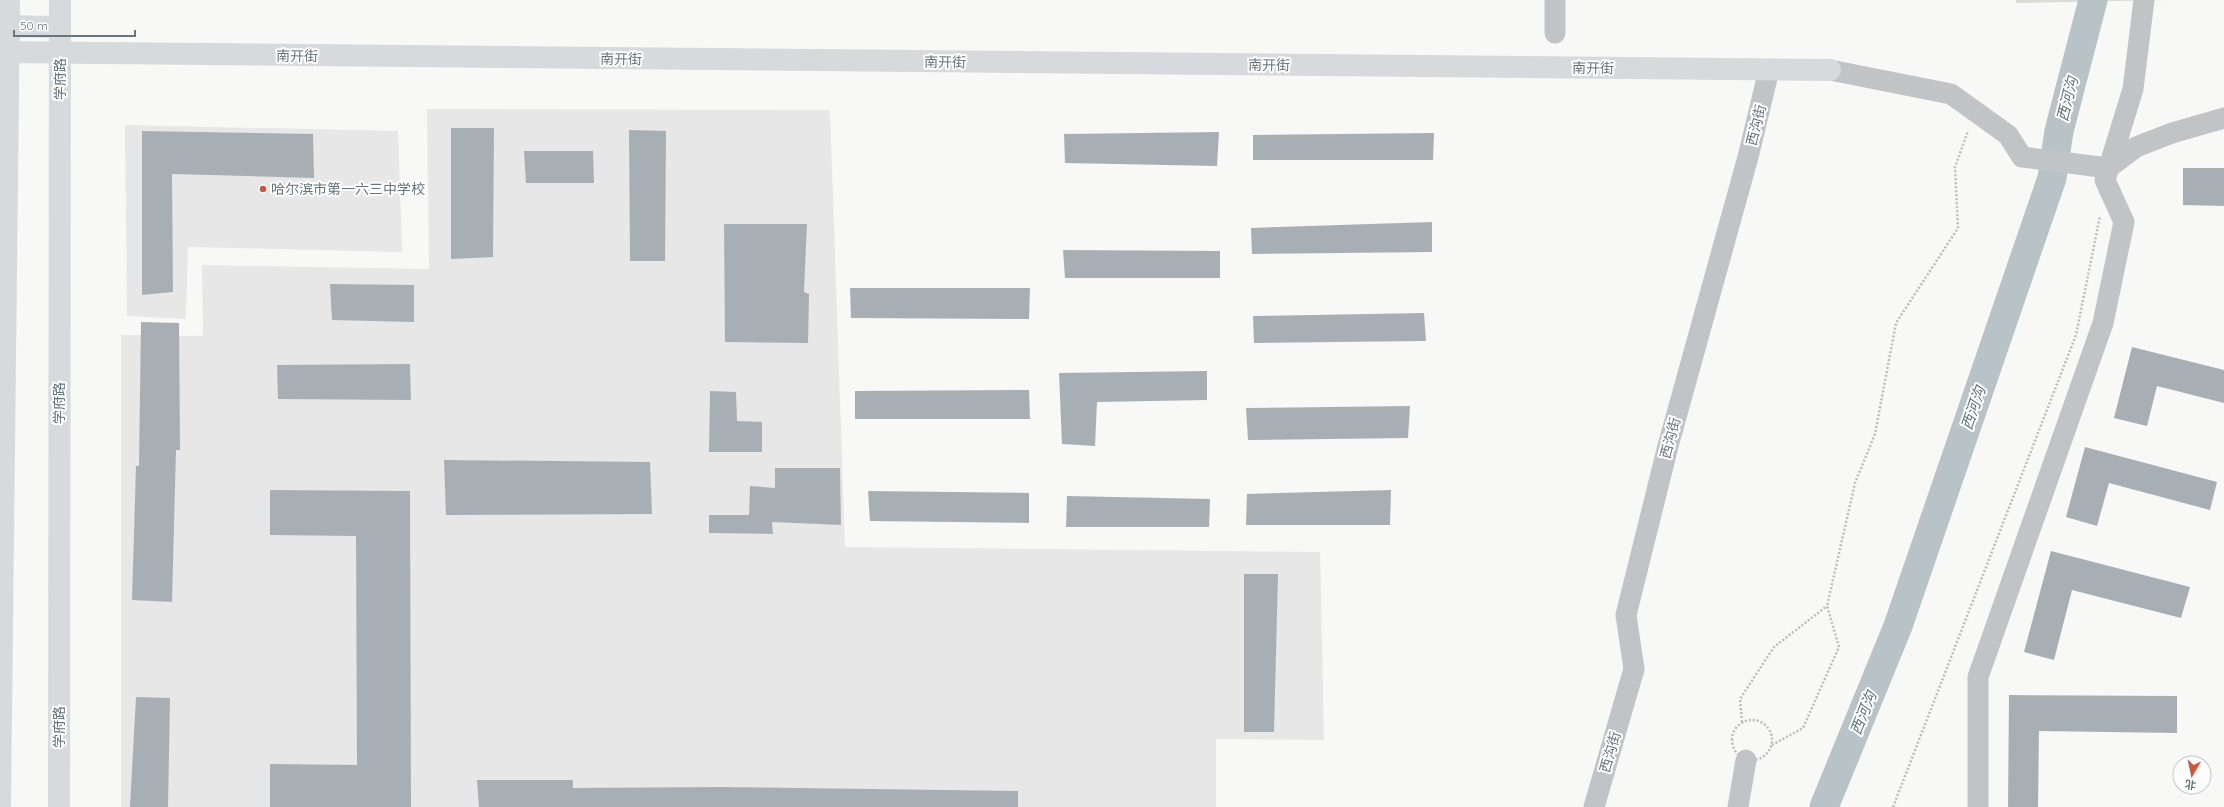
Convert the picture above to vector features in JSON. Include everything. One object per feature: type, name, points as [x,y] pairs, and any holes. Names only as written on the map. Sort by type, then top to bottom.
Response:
[{"type":"main road","points":[[0,807],[4,26],[9,0]]},
{"type":"main road","name":"学府路","points":[[59,807],[60,0]]},
{"type":"main road","points":[[4,26],[60,27]]},
{"type":"main road","name":"南开街","points":[[4,52],[60,54],[1830,70]]},
{"type":"street","points":[[1555,0],[1555,33]]},
{"type":"street","points":[[1978,807],[1978,677],[2103,323],[2124,222],[2104,180],[2133,89],[2144,0]]},
{"type":"street","name":"西沟街","points":[[1594,807],[1634,669],[1626,615],[1668,446],[1748,158],[1769,70]]},
{"type":"street","points":[[1830,70],[1951,94],[2008,135],[2022,157],[2107,167],[2136,147],[2172,133],[2224,118]]},
{"type":"street","points":[[1738,807],[1746,760]]},
{"type":"path","points":[[1772,745],[1771,732],[1767,726],[1755,720],[1742,722],[1733,732],[1732,745],[1740,756],[1746,760],[1759,759],[1765,756],[1772,745],[1803,728],[1839,647],[1826,606],[1855,483],[1875,434],[1896,323],[1958,228],[1955,167],[1968,131]]},
{"type":"path","points":[[1893,807],[2076,336],[2102,209]]},
{"type":"path","points":[[1742,722],[1740,699],[1774,647],[1826,606]]},
{"type":"shaded area","points":[[2016,0],[2170,0],[2016,3]]},
{"type":"shaded area","points":[[427,109],[830,110],[845,547],[1320,552],[1324,740],[1216,739],[1216,807],[121,807],[121,335],[203,336],[202,265],[429,269]]},
{"type":"shaded area","name":"哈尔滨市第一六三中学校","points":[[125,125],[398,131],[402,252],[188,247],[186,319],[127,316]]},
{"type":"building","points":[[451,128],[494,128],[493,257],[451,259]]},
{"type":"building","points":[[629,130],[666,131],[665,261],[630,261]]},
{"type":"building","points":[[142,131],[313,134],[314,178],[172,174],[173,292],[142,295]]},
{"type":"building","points":[[1219,132],[1217,166],[1065,163],[1064,134]]},
{"type":"building","points":[[1434,133],[1433,160],[1253,160],[1253,135]]},
{"type":"building","points":[[524,151],[593,151],[594,183],[526,183]]},
{"type":"building","points":[[2183,168],[2224,168],[2224,206],[2183,205]]},
{"type":"building","points":[[1432,222],[1432,252],[1252,254],[1251,228]]},
{"type":"building","points":[[724,224],[807,224],[804,292],[809,294],[808,343],[725,342]]},
{"type":"building","points":[[1063,250],[1220,251],[1220,278],[1065,278]]},
{"type":"building","points":[[330,284],[414,285],[414,322],[332,320]]},
{"type":"building","points":[[850,288],[1030,288],[1029,319],[851,318]]},
{"type":"building","points":[[1424,313],[1426,341],[1254,343],[1253,316]]},
{"type":"building","points":[[141,322],[179,323],[180,450],[176,450],[172,602],[132,600],[136,466],[139,466]]},
{"type":"building","points":[[2132,347],[2224,370],[2224,403],[2157,386],[2147,426],[2114,418]]},
{"type":"building","points":[[410,364],[411,400],[278,399],[277,365]]},
{"type":"building","points":[[1207,371],[1207,400],[1097,402],[1095,446],[1062,444],[1059,373]]},
{"type":"building","points":[[1029,390],[1030,419],[855,419],[855,391]]},
{"type":"building","points":[[710,391],[736,392],[737,421],[762,422],[762,452],[709,452]]},
{"type":"building","points":[[1410,406],[1408,438],[1248,440],[1246,408]]},
{"type":"building","points":[[2085,447],[2217,482],[2210,510],[2109,483],[2097,526],[2066,517]]},
{"type":"building","points":[[444,460],[650,462],[652,514],[446,515]]},
{"type":"building","points":[[775,468],[840,468],[841,525],[772,522],[773,534],[709,533],[709,515],[749,515],[750,486],[775,488]]},
{"type":"building","points":[[270,490],[410,491],[411,807],[270,807],[270,764],[357,765],[356,536],[270,535]]},
{"type":"building","points":[[1391,490],[1390,525],[1246,525],[1247,494]]},
{"type":"building","points":[[868,491],[1029,493],[1029,523],[870,521]]},
{"type":"building","points":[[1067,496],[1210,499],[1209,527],[1066,527]]},
{"type":"building","points":[[2051,551],[2190,587],[2181,618],[2072,590],[2054,660],[2024,652]]},
{"type":"building","points":[[1244,574],[1278,574],[1274,732],[1244,732]]},
{"type":"building","points":[[2009,695],[2177,696],[2177,733],[2039,731],[2038,807],[2008,807]]},
{"type":"building","points":[[136,697],[170,698],[168,807],[130,807]]},
{"type":"building","points":[[477,780],[573,780],[573,788],[721,787],[1018,791],[1018,807],[479,807]]},
{"type":"waterway","name":"西河沟","points":[[1824,807],[1898,626],[2052,178],[2059,131],[2093,0]]},
{"type":"place","name":"哈尔滨市第一六三中学校","points":[[263,189]]}]
